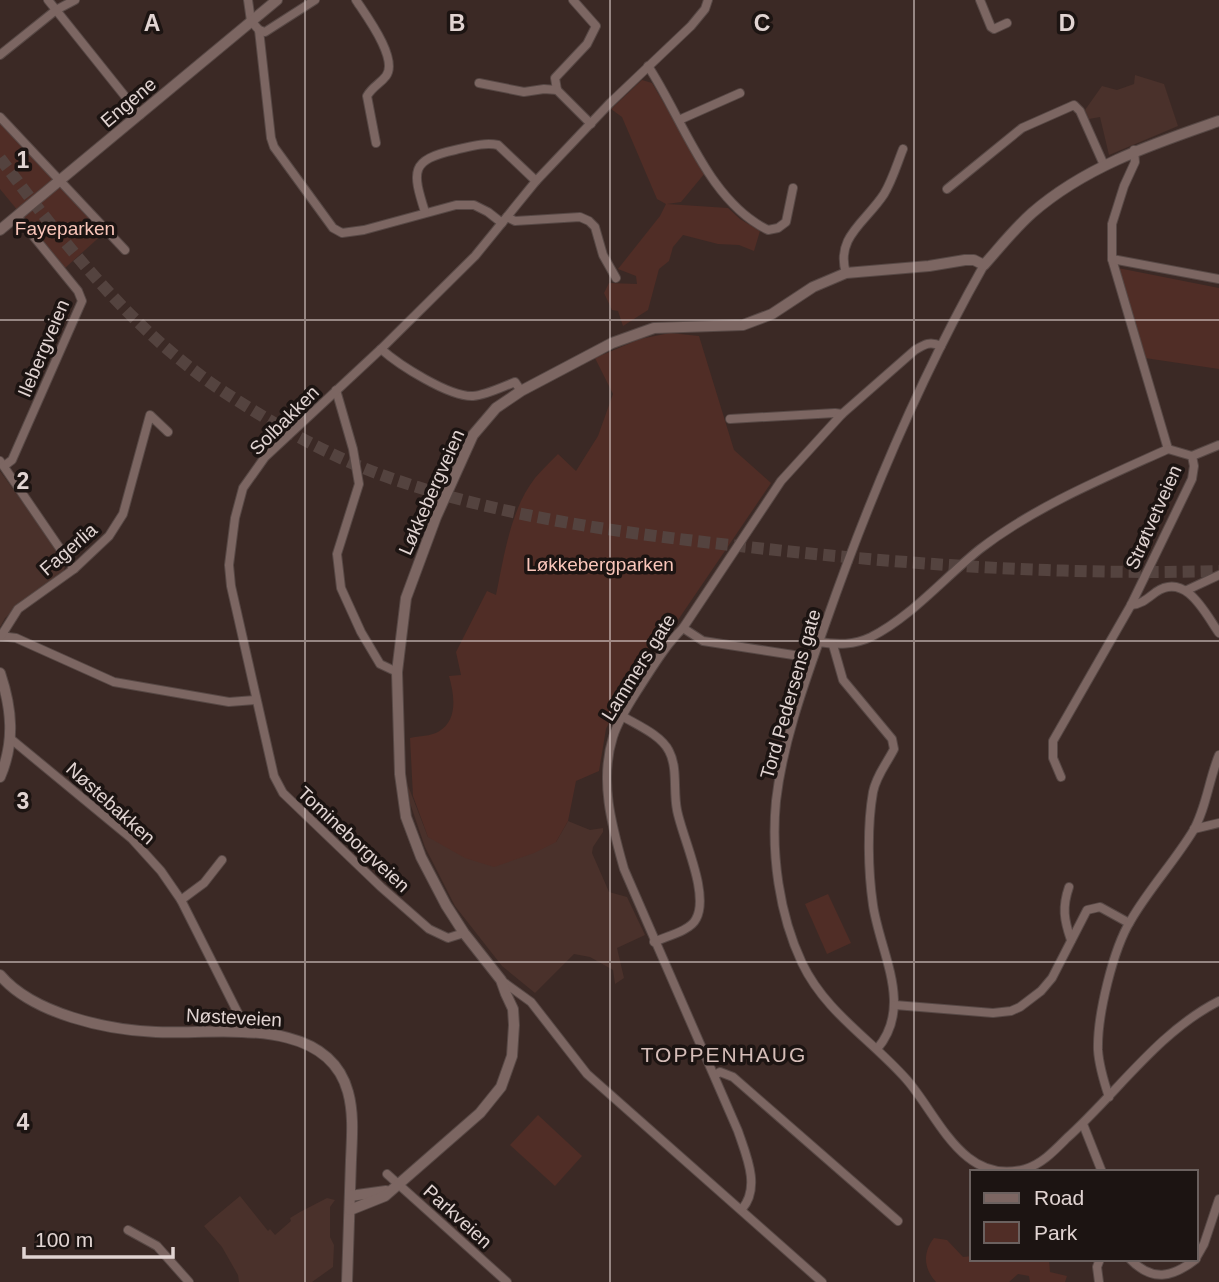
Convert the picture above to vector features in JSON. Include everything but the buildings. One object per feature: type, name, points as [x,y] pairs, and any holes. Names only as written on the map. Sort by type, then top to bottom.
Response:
[{"type":"main road","name":"Engene","points":[[0,229],[255,26],[277,0]]},
{"type":"main road","points":[[984,265],[1032,213],[1065,188],[1134,150],[1219,121]]},
{"type":"main road","name":"Løkkebergveien","points":[[350,1210],[385,1196],[480,1113],[494,1098],[506,1077],[512,1056],[513,1009],[501,981],[464,933],[429,873],[407,817],[400,774],[397,672],[406,598],[425,543],[473,435],[486,417],[521,391],[612,342],[654,328],[743,325],[772,314],[813,287],[846,273],[965,260],[974,260],[984,265]]},
{"type":"main road","points":[[0,673],[9,706],[11,739],[0,778]]},
{"type":"main road","name":"Nøsteveien","points":[[0,975],[9,985],[36,1003],[93,1022],[154,1032],[271,1034],[300,1041],[326,1056],[337,1069],[348,1091],[352,1115],[346,1282]]},
{"type":"main road","name":"Løkkebergveien","points":[[350,1195],[389,1191]]},
{"type":"street","points":[[48,0],[140,115]]},
{"type":"street","points":[[0,55],[56,10],[75,0]]},
{"type":"street","points":[[248,0],[255,26],[274,147],[333,228],[342,233],[364,230],[456,205],[474,205],[504,220],[580,217],[595,227],[603,255],[616,278]]},
{"type":"street","points":[[255,26],[265,32],[275,28],[315,0]]},
{"type":"street","points":[[356,0],[383,41],[389,69],[367,96],[376,143]]},
{"type":"street","points":[[573,0],[596,26],[587,44],[555,78],[557,90],[591,124]]},
{"type":"street","name":"Solbakken","points":[[256,700],[231,586],[229,565],[235,518],[243,488],[265,457],[381,349],[475,256],[536,181],[648,66],[691,26],[705,9],[708,0]]},
{"type":"street","points":[[980,0],[991,27],[994,29],[1007,23]]},
{"type":"street","points":[[648,66],[712,177],[730,201],[759,226],[768,230],[778,228],[786,222],[793,188]]},
{"type":"street","points":[[479,83],[524,92],[557,90]]},
{"type":"street","points":[[679,120],[740,93]]},
{"type":"street","points":[[947,189],[1022,128],[1073,105],[1080,111],[1104,165]]},
{"type":"street","points":[[0,117],[125,250]]},
{"type":"street","points":[[425,212],[417,173],[426,158],[436,154],[475,146],[498,145],[536,181]]},
{"type":"street","points":[[846,273],[842,260],[844,247],[885,192],[903,149]]},
{"type":"street","name":"Strøtvetveien","points":[[1061,777],[1053,758],[1053,741],[1131,605],[1192,479],[1194,466],[1192,456],[1168,449],[1112,259],[1112,224],[1135,162],[1134,150]]},
{"type":"street","name":"Ilebergveien","points":[[2,464],[12,460],[82,300],[78,291],[17,216]]},
{"type":"street","points":[[1112,259],[1219,278]]},
{"type":"street","name":"Tord Pedersens gate","points":[[984,265],[941,346],[855,540],[813,658],[781,767],[776,804],[779,886],[788,927],[801,961],[818,992],[834,1011],[906,1079],[956,1147],[986,1169],[998,1170]]},
{"type":"street","name":"Lammers gate","points":[[742,1209],[750,1195],[750,1166],[715,1075],[624,869],[608,807],[610,748],[622,716],[782,481],[842,414],[915,350],[925,344],[941,346]]},
{"type":"street","points":[[381,349],[394,360],[461,395],[475,396],[514,382],[521,391]]},
{"type":"street","points":[[336,390],[353,449],[359,484],[337,554],[341,588],[361,632],[380,664],[397,672]]},
{"type":"street","points":[[730,419],[842,414]]},
{"type":"street","name":"Fagerlia","points":[[0,636],[18,609],[74,569],[108,536],[123,514],[150,415],[168,432]]},
{"type":"street","points":[[1192,456],[1219,445]]},
{"type":"street","points":[[819,642],[846,645],[870,638],[889,626],[980,549],[1014,525],[1105,477],[1168,449]]},
{"type":"street","points":[[2,464],[74,569]]},
{"type":"street","points":[[1187,590],[1219,575]]},
{"type":"street","points":[[1131,605],[1139,604],[1167,586],[1176,586],[1187,590],[1219,633]]},
{"type":"street","points":[[683,628],[703,641],[813,658]]},
{"type":"street","points":[[0,636],[16,638],[114,682],[229,702],[256,700]]},
{"type":"street","points":[[833,645],[843,680],[892,739],[894,749],[878,776],[873,791],[870,861],[873,907],[891,974],[895,1005],[889,1031],[877,1049]]},
{"type":"street","name":"Tomineborgveien","points":[[256,700],[274,776],[283,793],[429,929],[448,938],[464,933]]},
{"type":"street","points":[[622,716],[663,742],[669,750],[676,808],[700,893],[699,914],[694,923],[654,942]]},
{"type":"street","name":"Nøstebakken","points":[[11,739],[132,839],[161,871],[181,900],[248,1033]]},
{"type":"street","points":[[1109,1097],[1098,1051],[1099,1028],[1119,946],[1129,923],[1194,829],[1219,755]]},
{"type":"street","points":[[1194,829],[1219,823]]},
{"type":"street","points":[[181,900],[204,883],[222,860]]},
{"type":"street","points":[[1069,887],[1063,912],[1071,940]]},
{"type":"street","points":[[895,1005],[993,1013],[1011,1011],[1028,1003],[1052,978],[1087,910],[1100,907],[1129,923]]},
{"type":"street","points":[[501,981],[531,1002],[587,1074],[822,1282]]},
{"type":"street","name":"Tord Pedersens gate","points":[[1015,1170],[1033,1166],[1083,1124],[1183,1024],[1219,1001]]},
{"type":"street","points":[[715,1075],[720,1072],[733,1077],[898,1221]]},
{"type":"street","points":[[1083,1124],[1093,1143],[1101,1170]]},
{"type":"street","name":"Parkveien","points":[[387,1174],[507,1282]]},
{"type":"street","points":[[1198,1255],[1219,1199]]},
{"type":"street","points":[[128,1230],[157,1246],[189,1282]]},
{"type":"street","points":[[1099,1261],[1097,1267],[1099,1282]]},
{"type":"street","points":[[1132,1261],[1142,1271],[1158,1276],[1180,1272],[1194,1261]]},
{"type":"shaded area","points":[[1135,75],[1164,84],[1178,126],[1109,155],[1100,117],[1089,119],[1085,110],[1102,86],[1117,90],[1134,84]]},
{"type":"shaded area","points":[[0,471],[64,560],[65,566],[63,573],[15,609],[0,627]]},
{"type":"shaded area","points":[[407,783],[428,837],[556,842],[568,821],[590,830],[603,828],[592,853],[609,892],[627,897],[645,935],[617,948],[624,978],[615,984],[613,970],[590,957],[574,954],[535,993],[502,966],[455,906],[425,847],[410,803]]},
{"type":"shaded area","points":[[240,1196],[268,1231],[270,1229],[275,1235],[291,1221],[290,1218],[300,1212],[327,1198],[335,1200],[330,1207],[333,1267],[312,1282],[239,1282],[238,1275],[222,1247],[204,1226]]},
{"type":"green space","points":[[642,80],[652,83],[705,173],[681,202],[667,204],[728,208],[760,231],[754,251],[739,245],[718,244],[683,235],[673,247],[669,261],[659,269],[648,310],[623,326],[618,311],[612,310],[604,293],[609,283],[637,284],[636,276],[618,269],[660,216],[666,204],[657,199],[622,117],[611,109]]},
{"type":"green space","name":"Fayeparken","points":[[0,121],[104,233],[65,268],[0,189]]},
{"type":"green space","points":[[1118,268],[1219,288],[1219,369],[1145,358]]},
{"type":"green space","name":"Løkkebergparken","points":[[670,333],[699,336],[734,450],[771,483],[678,620],[648,652],[630,679],[606,729],[599,771],[576,781],[568,821],[556,842],[494,867],[465,858],[428,837],[413,796],[410,738],[435,733],[449,721],[453,698],[449,676],[461,675],[456,652],[487,591],[496,595],[509,534],[526,491],[558,454],[576,471],[598,436],[613,394],[595,358],[640,339]]},
{"type":"green space","points":[[828,894],[851,943],[827,954],[805,904]]},
{"type":"green space","points":[[538,1115],[582,1156],[555,1186],[510,1145]]},
{"type":"green space","points":[[934,1238],[947,1240],[963,1257],[970,1256],[970,1261],[1049,1261],[1050,1272],[1067,1276],[1065,1282],[1030,1282],[1029,1276],[1018,1274],[1009,1282],[936,1282],[927,1266],[928,1249]]},
{"type":"tunnel","points":[[0,158],[49,223],[102,285],[159,342],[191,368],[244,405],[308,442],[353,464],[399,481],[493,508],[542,518],[736,546],[1002,568],[1110,572],[1219,571]]},
{"type":"district","name":"TOPPENHAUG","points":[[724,1055]]}]
